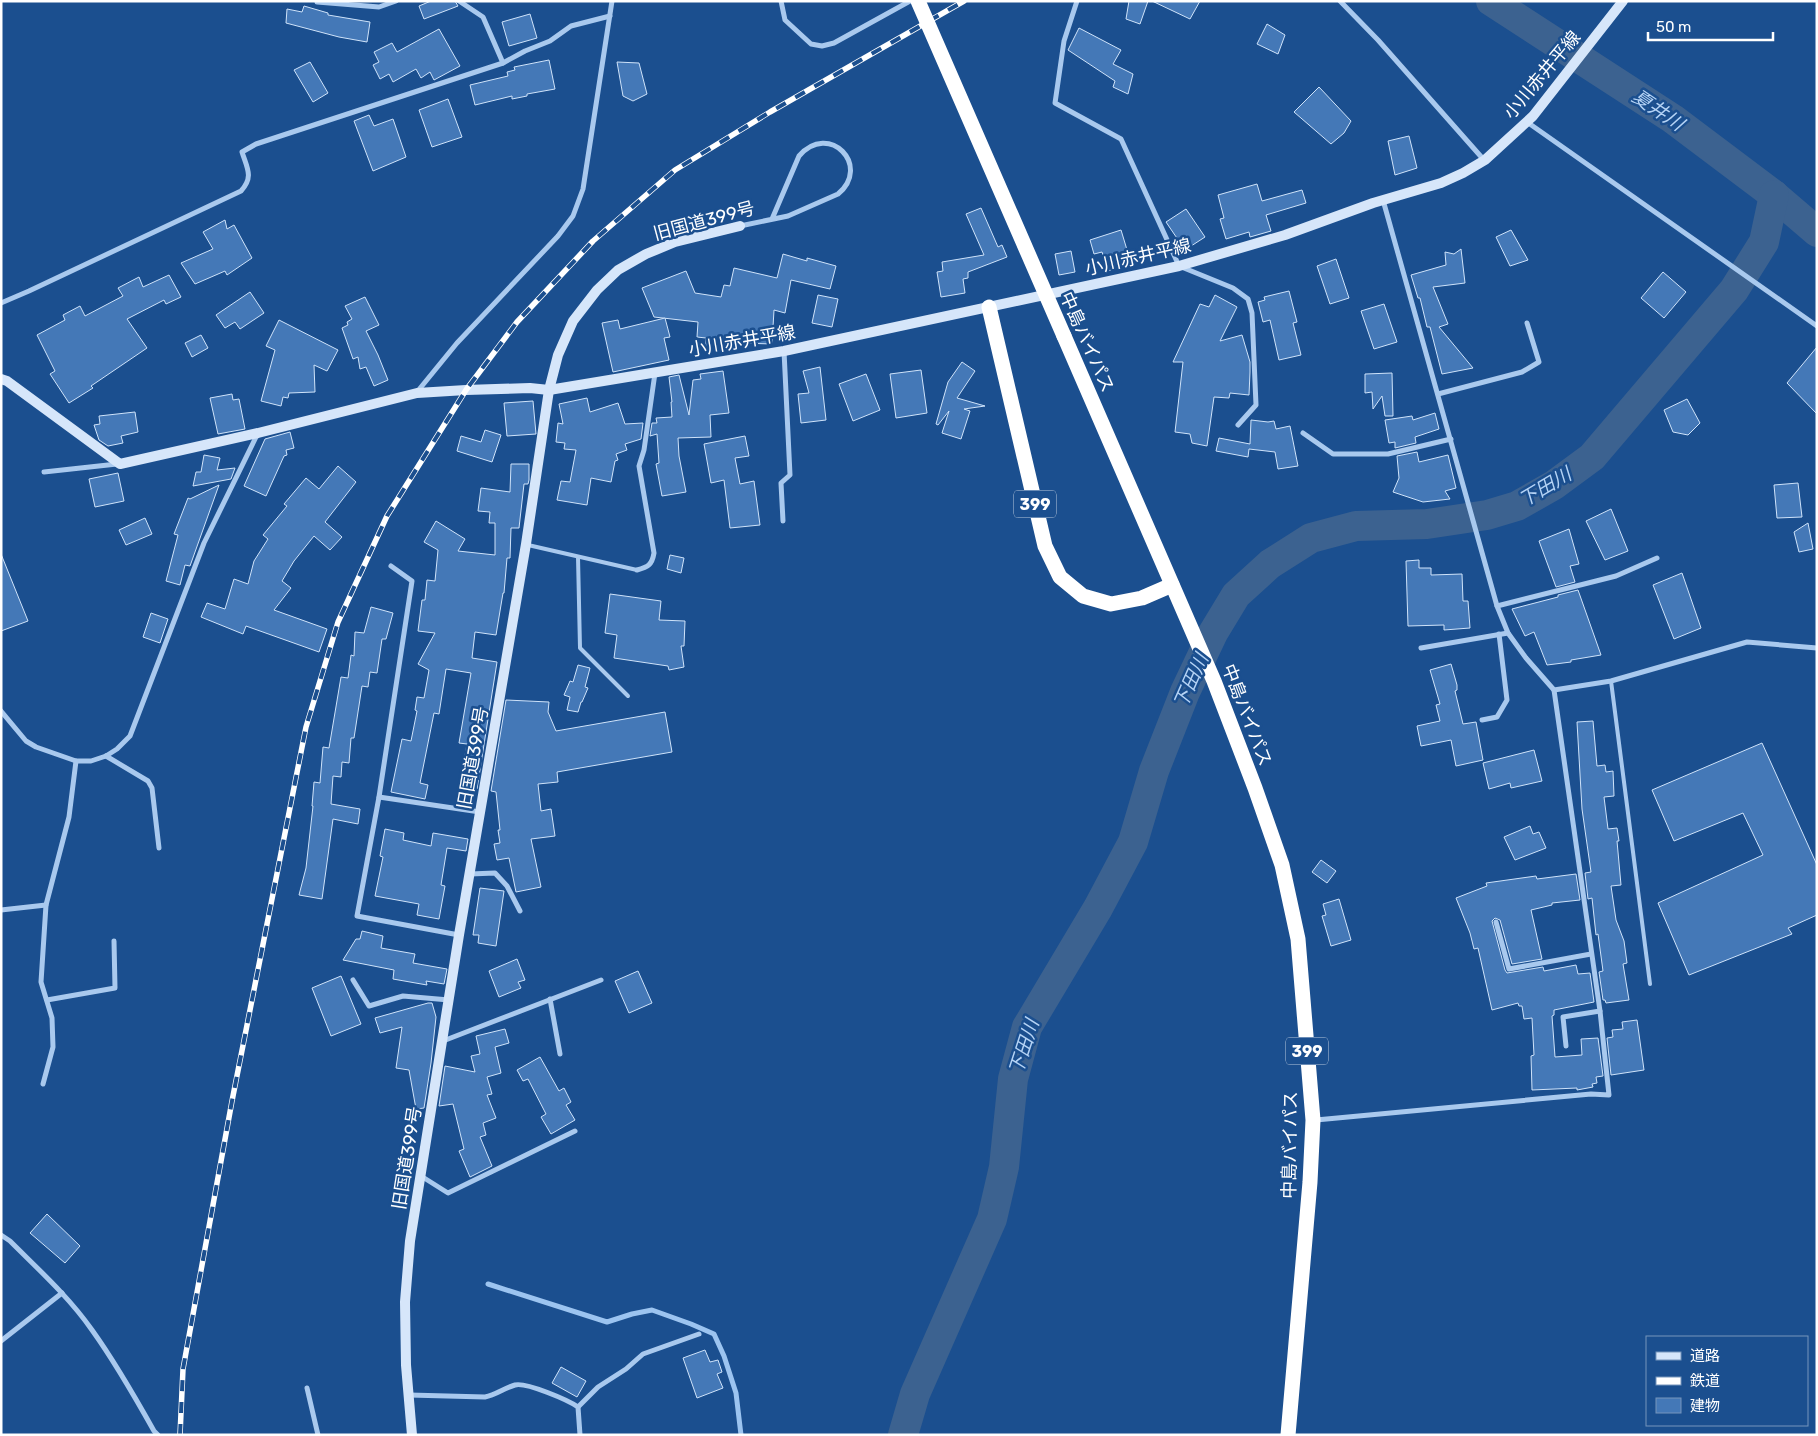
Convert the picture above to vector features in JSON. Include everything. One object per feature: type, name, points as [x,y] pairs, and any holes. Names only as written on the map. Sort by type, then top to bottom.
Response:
[{"type":"highway","name":"中島バイパス","points":[[918,1],[1214,680],[1282,865],[1298,939],[1313,1120],[1310,1182],[1288,1435]]},
{"type":"highway","name":"399","points":[[989,307],[1044,546],[1060,577],[1083,596],[1112,604],[1142,598],[1172,585]]},
{"type":"street","points":[[317,2],[378,7],[396,1]]},
{"type":"street","points":[[459,1],[483,17],[503,63]]},
{"type":"street","points":[[417,393],[457,344],[558,236],[573,216],[584,189],[612,1]]},
{"type":"street","points":[[781,1],[785,20],[790,26],[811,44],[822,46],[834,43],[910,1]]},
{"type":"street","points":[[1077,1],[1064,41],[1055,103],[1121,139],[1179,266],[1233,288],[1248,300],[1252,312],[1256,406],[1238,425]]},
{"type":"street","points":[[1340,1],[1378,40],[1485,160]]},
{"type":"street","name":"小川赤井平線","points":[[120,464],[258,433],[417,393],[530,388],[549,390],[784,351],[1179,266],[1285,235],[1383,200],[1441,183],[1485,160],[1530,119],[1622,2]]},
{"type":"street","points":[[1,303],[29,292],[240,191],[247,184],[249,175],[242,152],[256,144],[503,63],[525,51],[550,41],[571,26],[610,16]]},
{"type":"street","points":[[1530,119],[1730,266],[1817,326]]},
{"type":"street","name":"旧国道399号","points":[[412,1435],[405,1302],[410,1241],[459,935],[526,544],[549,390],[558,355],[573,321],[597,290],[618,270],[646,254],[675,242],[740,226],[772,220],[788,216],[838,194],[844,190],[850,176],[850,168],[845,154],[833,144],[825,143],[817,143],[804,150],[799,156],[772,220]]},
{"type":"street","points":[[1313,1120],[1591,1094],[1608,1095],[1600,1011],[1554,690],[1526,658],[1508,633],[1497,606],[1383,200]]},
{"type":"street","points":[[1438,394],[1522,372],[1539,362],[1527,323]]},
{"type":"street","points":[[783,521],[782,483],[790,475],[784,351]]},
{"type":"street","points":[[637,570],[648,567],[653,562],[654,553],[639,466],[644,450],[655,373]]},
{"type":"street","points":[[1,379],[7,381],[120,464]]},
{"type":"street","points":[[1,711],[26,741],[76,761],[91,761],[106,756],[117,749],[130,736],[204,543],[258,433]]},
{"type":"street","points":[[1303,433],[1333,454],[1388,454],[1451,439]]},
{"type":"street","points":[[44,472],[120,464]]},
{"type":"street","points":[[1497,606],[1616,576],[1657,558]]},
{"type":"street","points":[[391,566],[412,581],[380,797],[357,916],[459,935]]},
{"type":"street","points":[[1421,648],[1508,633]]},
{"type":"street","points":[[1482,720],[1497,717],[1507,700],[1499,634]]},
{"type":"street","points":[[1554,690],[1610,681],[1747,642],[1817,648]]},
{"type":"street","points":[[106,756],[148,782],[152,788],[159,848]]},
{"type":"street","points":[[43,1084],[53,1047],[52,1018],[41,982],[46,905],[69,817],[76,761]]},
{"type":"street","points":[[380,797],[480,812]]},
{"type":"street","points":[[470,874],[495,873],[507,886],[520,911]]},
{"type":"street","points":[[1,910],[46,905]]},
{"type":"street","points":[[1496,922],[1509,970],[1591,954]]},
{"type":"street","points":[[47,1000],[115,988],[114,941]]},
{"type":"street","points":[[353,980],[369,1006],[403,996],[449,1000]]},
{"type":"street","points":[[442,1041],[601,980]]},
{"type":"street","points":[[550,999],[560,1054]]},
{"type":"street","points":[[1566,1046],[1563,1017],[1600,1011]]},
{"type":"street","points":[[421,1176],[448,1193],[575,1131]]},
{"type":"street","points":[[1,1235],[10,1241],[62,1293],[92,1330],[158,1435]]},
{"type":"street","points":[[1,1341],[62,1293]]},
{"type":"street","points":[[580,1435],[578,1407],[598,1387],[626,1369],[643,1354],[700,1334]]},
{"type":"street","points":[[409,1396],[485,1397],[516,1384],[566,1399],[578,1407]]},
{"type":"street","points":[[307,1388],[318,1435]]},
{"type":"lane","points":[[526,544],[637,570]]},
{"type":"lane","points":[[578,557],[580,648],[628,696]]},
{"type":"lane","points":[[1610,681],[1650,984]]},
{"type":"building","points":[[431,1],[455,1],[458,6],[424,19],[419,6]]},
{"type":"building","points":[[1129,1],[1148,1],[1140,24],[1126,19]]},
{"type":"building","points":[[1152,1],[1200,1],[1190,19]]},
{"type":"building","points":[[304,6],[328,13],[328,15],[370,22],[367,42],[339,37],[286,23],[287,9],[302,12]]},
{"type":"building","points":[[530,14],[537,38],[509,46],[502,22]]},
{"type":"building","points":[[1267,24],[1285,35],[1278,54],[1257,44]]},
{"type":"building","points":[[1079,28],[1121,50],[1113,64],[1133,74],[1128,94],[1113,87],[1115,81],[1068,50]]},
{"type":"building","points":[[439,29],[460,66],[434,80],[430,72],[421,78],[416,69],[393,82],[389,74],[380,79],[373,65],[379,62],[374,52],[392,43],[397,52]]},
{"type":"building","points":[[549,60],[555,89],[512,99],[512,96],[475,105],[470,85],[508,76],[507,72],[515,70],[514,67]]},
{"type":"building","points":[[310,62],[328,93],[313,102],[294,70]]},
{"type":"building","points":[[617,62],[639,63],[647,94],[633,101],[623,96]]},
{"type":"building","points":[[1319,87],[1351,121],[1344,133],[1331,144],[1294,112]]},
{"type":"building","points":[[448,99],[462,137],[432,147],[419,110]]},
{"type":"building","points":[[369,115],[374,126],[393,119],[406,157],[373,171],[354,121]]},
{"type":"building","points":[[1409,136],[1417,168],[1395,175],[1388,141]]},
{"type":"building","points":[[1257,184],[1262,201],[1302,190],[1306,203],[1266,215],[1271,231],[1250,237],[1249,232],[1226,239],[1220,219],[1224,218],[1218,195]]},
{"type":"building","points":[[981,208],[998,247],[1002,245],[1007,257],[968,272],[968,278],[963,279],[965,293],[941,297],[937,272],[943,271],[942,262],[984,255],[966,214]]},
{"type":"building","points":[[1186,209],[1205,237],[1185,250],[1166,222]]},
{"type":"building","points":[[225,220],[227,229],[234,225],[252,258],[227,275],[225,271],[195,284],[181,263],[213,249],[203,232]]},
{"type":"building","points":[[1121,230],[1131,263],[1108,271],[1102,252],[1094,254],[1090,240]]},
{"type":"building","points":[[1511,230],[1528,260],[1510,266],[1496,237]]},
{"type":"building","points":[[1461,249],[1465,283],[1433,287],[1448,324],[1439,327],[1473,368],[1442,374],[1430,327],[1427,327],[1420,298],[1418,298],[1411,275],[1446,265],[1445,252],[1454,254]]},
{"type":"building","points":[[1071,251],[1075,272],[1059,275],[1055,254]]},
{"type":"building","points":[[783,254],[807,261],[807,258],[836,266],[830,289],[791,280],[785,313],[774,310],[772,344],[742,343],[742,347],[706,347],[706,338],[697,337],[698,322],[654,317],[642,288],[686,271],[695,293],[721,297],[724,285],[730,286],[734,268],[777,278]]},
{"type":"building","points":[[1336,259],[1349,298],[1330,304],[1317,266]]},
{"type":"building","points":[[1663,272],[1686,292],[1664,318],[1641,298]]},
{"type":"building","points":[[169,275],[181,297],[166,304],[164,300],[127,319],[147,348],[91,386],[93,388],[69,403],[50,374],[55,371],[37,335],[65,320],[63,315],[80,306],[85,316],[123,296],[118,288],[139,277],[143,287]]},
{"type":"building","points":[[1289,291],[1297,322],[1293,323],[1301,355],[1279,360],[1270,320],[1263,322],[1258,302],[1265,300],[1264,297]]},
{"type":"building","points":[[250,292],[264,313],[240,329],[235,322],[225,328],[216,315]]},
{"type":"building","points":[[818,295],[838,299],[832,327],[812,323]]},
{"type":"building","points":[[1215,295],[1237,307],[1220,341],[1242,335],[1250,362],[1249,395],[1230,393],[1229,398],[1214,397],[1207,446],[1192,443],[1190,434],[1175,432],[1183,362],[1173,362],[1200,304],[1209,307]]},
{"type":"building","points":[[365,297],[379,325],[366,331],[388,380],[374,386],[366,367],[360,369],[358,357],[353,359],[342,328],[348,325],[347,322],[352,319],[345,306]]},
{"type":"building","points":[[1384,304],[1397,342],[1374,349],[1361,311]]},
{"type":"building","points":[[665,318],[670,337],[664,338],[669,360],[613,372],[602,323],[618,320],[620,329]]},
{"type":"building","points":[[279,320],[338,350],[327,371],[314,365],[315,392],[289,393],[288,398],[283,397],[281,406],[261,401],[275,350],[266,346]]},
{"type":"building","points":[[201,335],[208,348],[192,357],[185,343]]},
{"type":"building","points":[[1817,347],[1817,414],[1787,383]]},
{"type":"building","points":[[962,362],[975,371],[957,398],[985,406],[964,409],[970,411],[961,439],[942,433],[949,411],[938,425],[936,424],[948,382]]},
{"type":"building","points":[[820,367],[826,420],[801,423],[798,394],[809,393],[803,371]]},
{"type":"building","points":[[921,370],[927,413],[896,418],[890,374]]},
{"type":"building","points":[[723,371],[729,413],[710,415],[711,437],[678,438],[679,456],[686,492],[662,496],[656,464],[659,463],[657,434],[650,436],[652,423],[657,423],[656,418],[672,417],[669,377],[679,375],[689,415],[693,380],[701,379],[700,374]]},
{"type":"building","points":[[1392,373],[1393,416],[1385,416],[1382,396],[1373,409],[1372,392],[1365,393],[1365,374]]},
{"type":"building","points":[[866,374],[880,410],[853,421],[839,384]]},
{"type":"building","points":[[232,394],[233,400],[239,399],[245,429],[218,434],[210,398]]},
{"type":"building","points":[[587,398],[590,412],[618,403],[625,424],[643,423],[641,439],[625,444],[627,450],[616,454],[618,460],[615,461],[611,482],[591,478],[587,505],[557,500],[561,481],[570,482],[576,450],[564,449],[565,443],[556,442],[558,423],[563,424],[559,404]]},
{"type":"building","points":[[1687,399],[1700,423],[1688,435],[1673,432],[1664,410]]},
{"type":"building","points":[[533,401],[536,434],[507,436],[504,403]]},
{"type":"building","points":[[135,412],[138,432],[121,436],[123,443],[108,446],[99,440],[94,425],[100,424],[99,416]]},
{"type":"building","points":[[1435,413],[1439,429],[1415,437],[1416,443],[1395,448],[1395,442],[1389,443],[1385,420],[1412,416],[1413,420]]},
{"type":"building","points":[[1251,420],[1274,421],[1276,429],[1290,426],[1298,466],[1278,469],[1275,452],[1249,449],[1248,457],[1216,451],[1219,438],[1250,444]]},
{"type":"building","points":[[485,430],[501,435],[492,462],[457,451],[461,436],[481,442]]},
{"type":"building","points":[[290,432],[294,448],[286,450],[287,455],[284,456],[266,496],[244,486],[265,439]]},
{"type":"building","points":[[745,436],[749,456],[735,458],[740,484],[754,481],[760,525],[730,528],[724,480],[711,483],[704,444]]},
{"type":"building","points":[[1417,452],[1419,462],[1448,455],[1456,488],[1445,491],[1450,499],[1423,502],[1393,492],[1399,478],[1397,456]]},
{"type":"building","points":[[204,455],[220,458],[217,470],[235,468],[231,479],[193,486],[196,472],[201,472]]},
{"type":"building","points":[[511,464],[529,464],[529,480],[528,484],[524,484],[519,528],[511,528],[510,558],[507,558],[504,593],[496,635],[475,632],[472,658],[497,662],[477,789],[460,786],[467,744],[459,743],[471,673],[446,669],[439,714],[434,713],[420,783],[428,785],[425,799],[391,792],[402,739],[411,741],[417,711],[415,710],[417,697],[424,698],[429,670],[418,664],[435,633],[418,631],[422,600],[425,600],[427,580],[435,581],[438,550],[424,542],[436,521],[465,539],[458,551],[495,555],[495,523],[489,523],[490,512],[478,511],[481,488],[510,492]]},
{"type":"building","points":[[338,466],[356,482],[325,522],[342,537],[330,550],[314,536],[294,561],[282,581],[291,588],[274,610],[327,629],[319,652],[246,626],[243,634],[201,617],[207,603],[225,609],[234,579],[248,584],[254,561],[268,539],[263,535],[287,506],[284,504],[306,478],[319,489]]},
{"type":"building","points":[[118,473],[124,501],[95,507],[89,479]]},
{"type":"building","points":[[1798,483],[1802,517],[1777,518],[1774,485]]},
{"type":"building","points":[[219,485],[190,566],[185,565],[180,585],[166,581],[178,535],[174,534],[188,498],[190,499]]},
{"type":"building","points":[[1611,509],[1628,551],[1605,560],[1586,521]]},
{"type":"building","points":[[145,518],[152,534],[126,545],[119,530]]},
{"type":"building","points":[[1808,523],[1813,549],[1799,552],[1794,532]]},
{"type":"building","points":[[1569,529],[1579,564],[1570,566],[1575,582],[1556,587],[1539,541]]},
{"type":"building","points":[[1,554],[28,621],[1,631]]},
{"type":"building","points":[[670,555],[684,558],[681,573],[667,569]]},
{"type":"building","points":[[1419,560],[1419,568],[1431,568],[1431,575],[1462,574],[1463,601],[1468,601],[1470,628],[1444,630],[1444,625],[1408,626],[1406,561]]},
{"type":"building","points":[[1682,573],[1701,628],[1674,639],[1653,585]]},
{"type":"building","points":[[1578,590],[1601,655],[1547,665],[1534,632],[1525,636],[1512,609]]},
{"type":"building","points":[[610,594],[661,601],[659,620],[685,621],[684,646],[681,646],[684,667],[669,670],[668,666],[614,658],[617,635],[605,633]]},
{"type":"building","points":[[371,607],[393,613],[386,639],[382,639],[377,673],[370,672],[368,687],[362,686],[354,738],[351,738],[349,763],[342,762],[341,777],[333,776],[331,804],[360,809],[358,824],[333,819],[322,899],[299,895],[306,868],[314,782],[320,783],[323,747],[329,748],[341,677],[348,678],[351,655],[354,656],[355,632],[364,633]]},
{"type":"building","points":[[151,613],[168,619],[160,643],[143,637]]},
{"type":"building","points":[[1451,664],[1457,685],[1457,690],[1455,691],[1463,724],[1476,722],[1483,760],[1456,766],[1451,740],[1421,746],[1417,726],[1440,721],[1436,705],[1440,704],[1430,670]]},
{"type":"building","points":[[578,665],[590,668],[585,687],[588,688],[578,712],[567,710],[570,697],[564,695],[570,681],[573,682]]},
{"type":"building","points":[[506,700],[549,702],[548,712],[556,731],[665,712],[672,752],[557,772],[558,782],[538,784],[541,811],[551,809],[555,836],[531,839],[541,887],[516,892],[509,858],[497,860],[494,844],[500,843],[498,830],[500,830],[496,792],[491,791]]},
{"type":"building","points":[[1593,721],[1597,766],[1605,765],[1606,772],[1613,771],[1614,796],[1604,797],[1608,829],[1617,828],[1619,841],[1617,841],[1621,885],[1611,886],[1616,920],[1624,941],[1627,963],[1623,964],[1629,1000],[1606,1003],[1603,1000],[1599,972],[1603,971],[1598,934],[1596,935],[1592,898],[1588,899],[1585,873],[1591,872],[1582,809],[1577,722]]},
{"type":"building","points":[[1762,743],[1817,865],[1817,915],[1788,928],[1792,934],[1689,975],[1658,903],[1763,855],[1743,813],[1674,841],[1652,790]]},
{"type":"building","points":[[1534,750],[1542,781],[1511,788],[1510,783],[1489,789],[1483,763]]},
{"type":"building","points":[[1530,826],[1533,834],[1539,832],[1546,848],[1515,860],[1504,837]]},
{"type":"building","points":[[385,829],[404,833],[403,840],[431,846],[433,833],[468,839],[466,851],[447,848],[441,885],[445,886],[439,919],[417,915],[419,904],[375,896],[383,857],[380,856]]},
{"type":"building","points":[[1321,860],[1336,871],[1327,883],[1312,872]]},
{"type":"building","points":[[1576,874],[1580,900],[1552,903],[1552,905],[1531,910],[1542,959],[1512,964],[1500,920],[1495,918],[1492,921],[1507,973],[1543,967],[1544,971],[1576,965],[1578,974],[1590,973],[1594,1002],[1554,1010],[1554,1015],[1552,1016],[1555,1057],[1582,1055],[1581,1039],[1598,1038],[1603,1076],[1596,1077],[1597,1083],[1592,1084],[1593,1087],[1577,1090],[1577,1088],[1532,1090],[1531,1056],[1534,1055],[1532,1018],[1524,1019],[1522,1006],[1519,1006],[1518,1003],[1492,1010],[1478,948],[1474,949],[1470,933],[1456,898],[1487,886],[1486,883],[1536,876],[1537,879]]},
{"type":"building","points":[[480,888],[504,891],[496,946],[478,943],[479,935],[473,935]]},
{"type":"building","points":[[1339,899],[1351,940],[1331,946],[1322,916],[1326,915],[1323,904]]},
{"type":"building","points":[[362,931],[383,936],[381,948],[415,954],[413,963],[447,969],[444,984],[426,981],[427,985],[393,979],[394,970],[343,960],[356,939],[360,939]]},
{"type":"building","points":[[517,959],[525,980],[518,982],[521,988],[499,997],[489,971]]},
{"type":"building","points":[[638,971],[652,1003],[629,1013],[615,981]]},
{"type":"building","points":[[341,976],[361,1024],[331,1036],[312,988]]},
{"type":"building","points":[[432,1003],[436,1017],[431,1063],[424,1108],[416,1109],[409,1070],[396,1068],[402,1027],[380,1033],[375,1018]]},
{"type":"building","points":[[1637,1020],[1644,1070],[1611,1075],[1607,1038],[1613,1037],[1612,1030],[1623,1029],[1622,1022]]},
{"type":"building","points":[[505,1029],[509,1043],[495,1047],[501,1073],[487,1077],[492,1094],[487,1095],[496,1118],[483,1123],[486,1135],[480,1137],[492,1166],[470,1177],[459,1151],[464,1149],[453,1104],[439,1106],[445,1066],[475,1072],[471,1056],[480,1054],[476,1036]]},
{"type":"building","points":[[540,1057],[559,1091],[564,1088],[571,1102],[566,1105],[575,1120],[551,1134],[541,1117],[546,1114],[528,1079],[523,1081],[517,1070]]},
{"type":"building","points":[[47,1214],[80,1246],[65,1263],[30,1233]]},
{"type":"building","points":[[705,1350],[710,1362],[718,1360],[722,1372],[717,1374],[723,1388],[697,1398],[683,1358]]},
{"type":"building","points":[[561,1367],[586,1381],[577,1397],[552,1383]]},
{"type":"waterway","name":"夏井川","points":[[1491,1],[1673,119],[1774,195],[1817,232]]},
{"type":"waterway","name":"下田川","points":[[903,1435],[915,1394],[992,1219],[1004,1167],[1013,1079],[1027,1027],[1098,908],[1133,842],[1154,771],[1185,692],[1213,633],[1236,595],[1270,564],[1311,538],[1356,526],[1427,524],[1487,515],[1517,506],[1554,485],[1592,457],[1734,290],[1764,242],[1774,195]]},
{"type":"waterway","points":[[488,1284],[607,1322],[652,1310],[714,1334],[724,1356],[736,1393],[741,1435]]},
{"type":"railway","points":[[180,1435],[183,1369],[232,1101],[306,727],[338,622],[387,516],[466,390],[517,322],[593,241],[675,170],[770,112],[964,1]]}]
